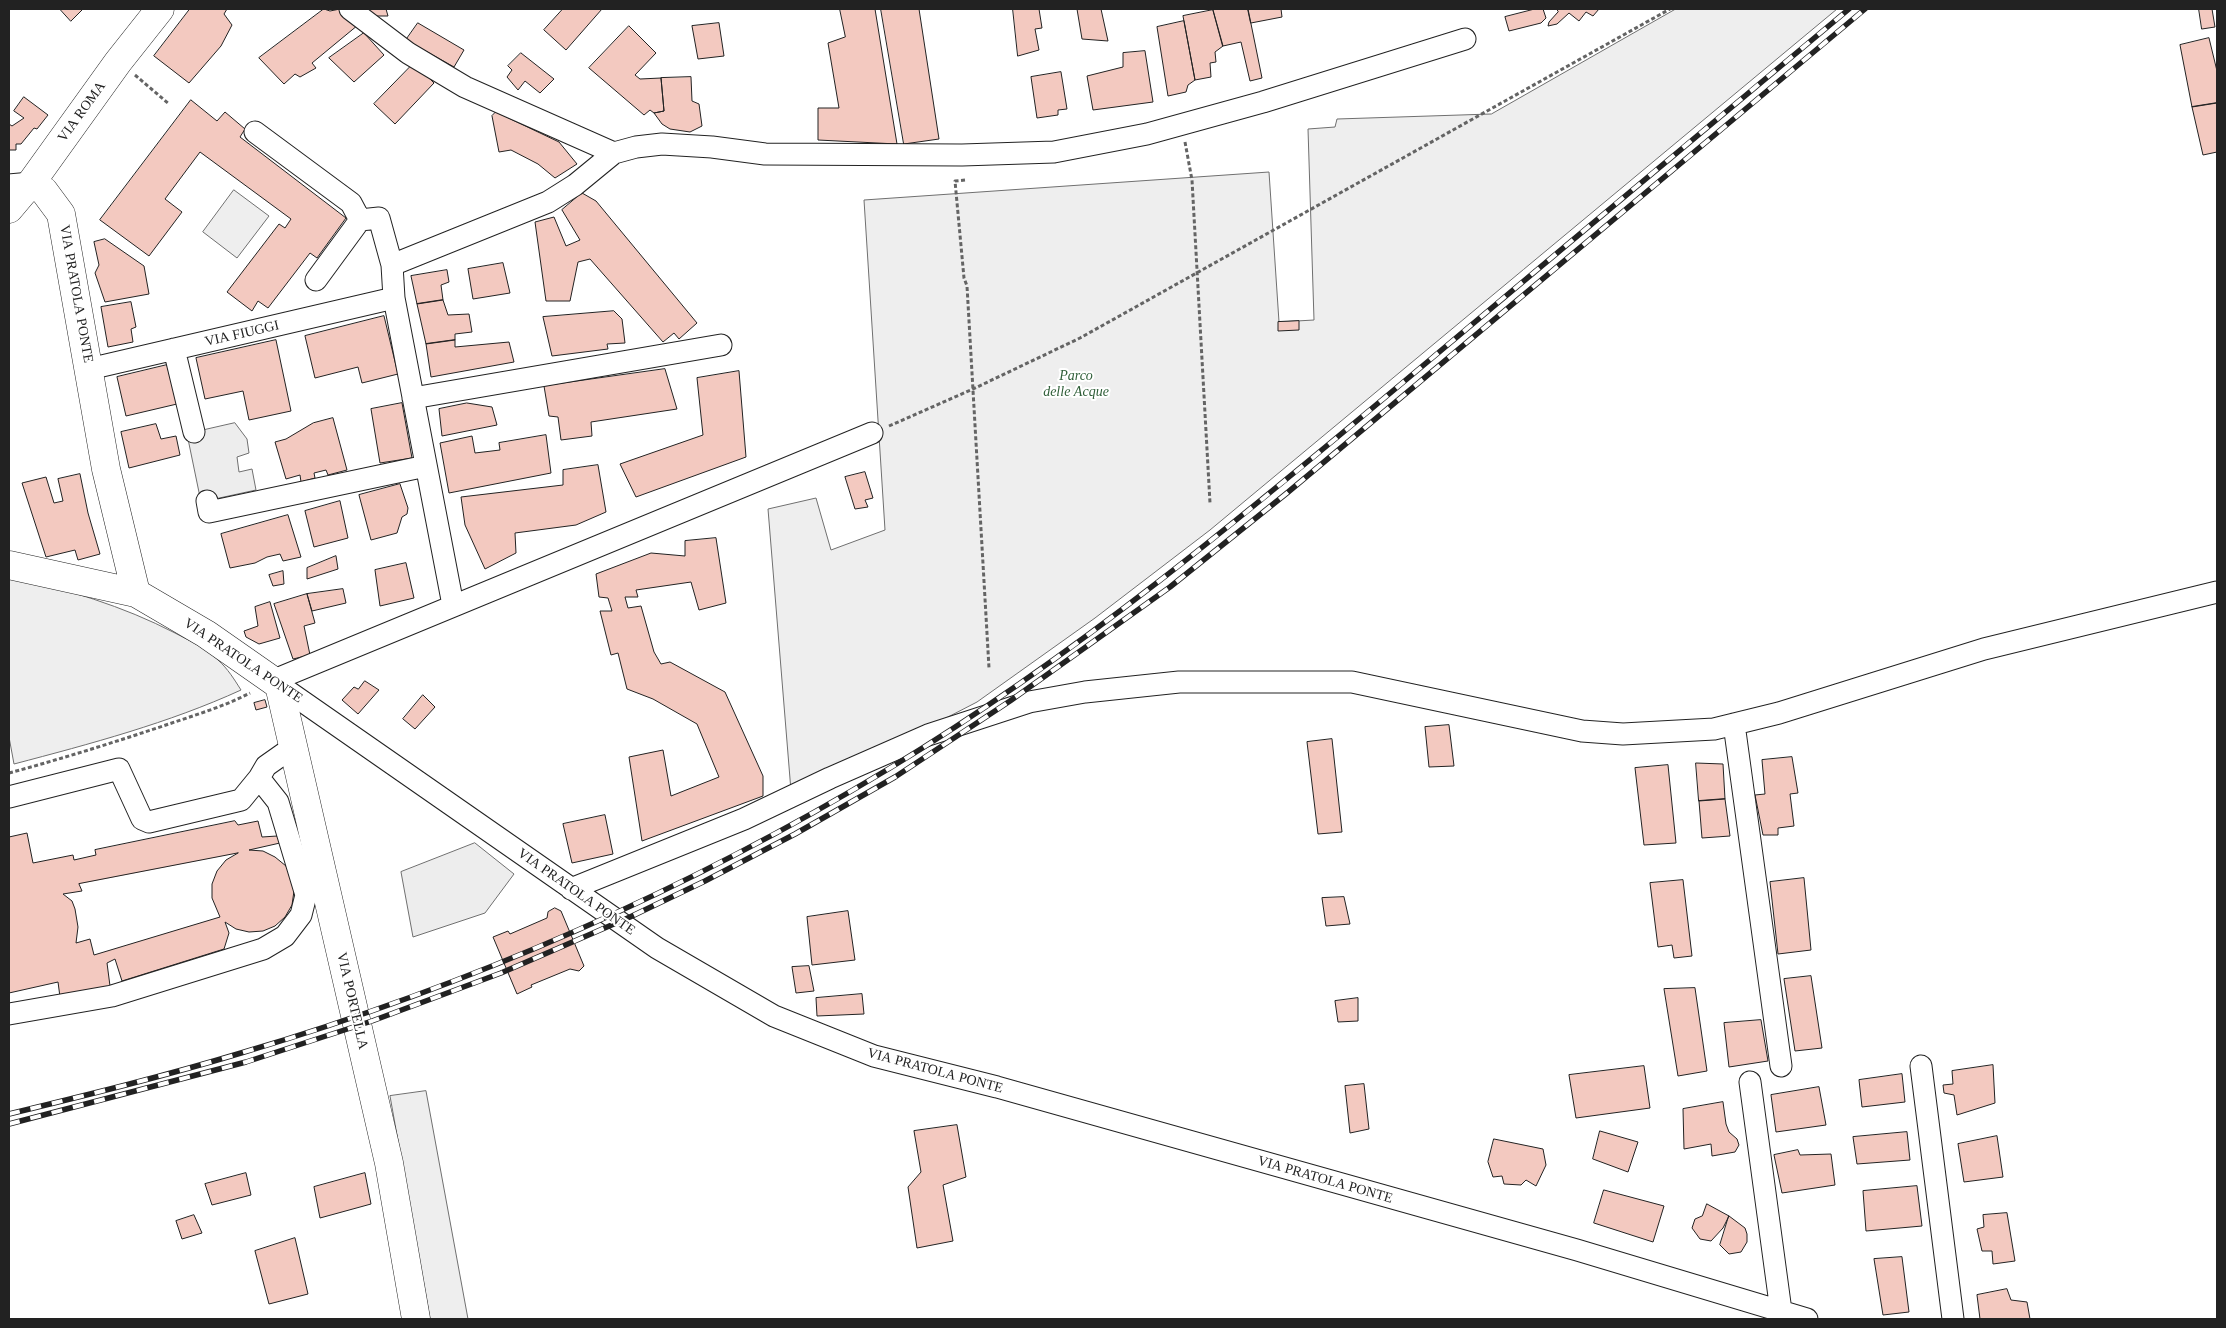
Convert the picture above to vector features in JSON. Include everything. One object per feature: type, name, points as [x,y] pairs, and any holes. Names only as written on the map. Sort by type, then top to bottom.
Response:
[{"type":"main road","name":"VIA ROMA","points":[[9,209],[20,184],[156,11]]},
{"type":"main road","name":"VIA PRATOLA PONTE","points":[[20,184],[44,191],[61,214],[106,469],[136,593]]},
{"type":"main road","name":"VIA PRATOLA PONTE","points":[[9,565],[136,593],[206,634],[276,683]]},
{"type":"main road","name":"VIA PORTELLA","points":[[276,683],[293,747],[389,1163],[416,1319]]},
{"type":"street","points":[[350,9],[408,53],[465,87],[614,153]]},
{"type":"street","points":[[392,265],[548,202],[575,185],[614,153],[636,146],[662,144],[712,147],[765,154],[1054,152],[1147,134],[1263,102],[1466,39]]},
{"type":"street","points":[[255,132],[351,203],[360,220]]},
{"type":"street","points":[[316,280],[360,220],[379,218],[392,265],[394,298],[453,605]]},
{"type":"street","name":"VIA FIUGGI","points":[[89,369],[394,298]]},
{"type":"street","points":[[413,398],[721,345]]},
{"type":"street","points":[[174,349],[194,432]]},
{"type":"street","points":[[276,683],[453,605],[872,433]]},
{"type":"street","points":[[208,506],[426,466]]},
{"type":"street","points":[[571,889],[744,819],[830,778],[928,735],[1029,702],[1085,692],[1179,682],[1352,682],[1582,731],[1623,734],[1714,729],[1779,713],[1984,649],[2217,592]]},
{"type":"street","name":"VIA PRATOLA PONTE","points":[[276,683],[656,948],[774,1016],[874,1056],[997,1087],[1576,1250],[1807,1319]]},
{"type":"street","points":[[1734,724],[1781,1066]]},
{"type":"street","points":[[9,797],[119,769],[142,819],[149,822],[241,800],[266,766],[293,747]]},
{"type":"street","points":[[9,1014],[112,996],[263,949],[285,936],[301,915],[306,895],[278,802],[258,778]]},
{"type":"street","points":[[1921,1066],[1953,1319]]},
{"type":"street","points":[[1750,1082],[1781,1311]]},
{"type":"path","points":[[872,433],[973,389],[1080,338],[1670,9]]},
{"type":"path","points":[[134,75],[169,104]]},
{"type":"path","points":[[1182,124],[1192,180],[1210,503]]},
{"type":"path","points":[[965,180],[955,180],[964,278],[967,286],[989,668]]},
{"type":"path","points":[[9,773],[65,758],[193,716],[276,683]]},
{"type":"green space","name":"Parco delle Acque","points":[[1676,9],[1837,9],[1210,530],[1095,618],[977,702],[919,732],[791,791],[768,509],[816,498],[831,550],[885,530],[864,200],[1269,172],[1279,322],[1314,320],[1308,129],[1335,127],[1337,119],[1491,114]]},
{"type":"green space","points":[[234,190],[269,216],[237,258],[203,232]]},
{"type":"green space","points":[[9,576],[94,599],[155,623],[208,652],[222,663],[241,690],[158,723],[14,764],[9,737]]},
{"type":"green space","points":[[426,1091],[468,1319],[430,1319],[390,1096]]},
{"type":"shaded area","points":[[235,423],[247,439],[249,453],[237,457],[239,472],[252,469],[256,490],[201,502],[187,434]]},
{"type":"shaded area","points":[[475,843],[514,874],[485,913],[413,937],[401,872]]},
{"type":"building","points":[[60,9],[83,9],[71,21]]},
{"type":"building","points":[[190,9],[227,9],[224,14],[232,25],[221,46],[189,83],[154,56]]},
{"type":"building","points":[[324,9],[330,11],[340,9],[358,25],[312,63],[316,68],[300,77],[295,74],[284,84],[259,58]]},
{"type":"building","points":[[364,9],[386,9],[388,16],[373,16]]},
{"type":"building","points":[[563,9],[602,9],[566,50],[544,30]]},
{"type":"building","points":[[840,9],[875,9],[897,144],[818,140],[818,108],[839,108],[828,43],[845,37]]},
{"type":"building","points":[[881,9],[919,9],[939,139],[904,144]]},
{"type":"building","points":[[1013,9],[1039,9],[1042,28],[1035,29],[1039,50],[1018,56]]},
{"type":"building","points":[[1077,9],[1101,9],[1108,41],[1082,39]]},
{"type":"building","points":[[1213,9],[1248,9],[1262,78],[1250,81],[1241,42],[1223,46]]},
{"type":"building","points":[[1248,9],[1281,9],[1282,17],[1251,23]]},
{"type":"building","points":[[1535,9],[1543,9],[1546,18],[1541,23],[1509,31],[1505,17]]},
{"type":"building","points":[[1557,9],[1599,9],[1593,16],[1586,12],[1579,21],[1569,13],[1557,24],[1548,26],[1549,22],[1558,12]]},
{"type":"building","points":[[2199,9],[2212,9],[2215,27],[2202,29]]},
{"type":"building","points":[[1213,10],[1223,46],[1215,52],[1216,62],[1210,63],[1211,77],[1195,80],[1183,16]]},
{"type":"building","points":[[1184,21],[1195,80],[1188,85],[1186,92],[1168,96],[1157,27]]},
{"type":"building","points":[[418,23],[464,50],[454,67],[406,40]]},
{"type":"building","points":[[719,23],[724,56],[698,59],[692,26]]},
{"type":"building","points":[[629,26],[656,53],[635,75],[640,79],[661,78],[664,111],[654,113],[650,110],[644,115],[589,68]]},
{"type":"building","points":[[364,33],[384,55],[354,82],[329,58]]},
{"type":"building","points":[[2209,38],[2217,71],[2217,103],[2192,107],[2180,45]]},
{"type":"building","points":[[1145,51],[1153,102],[1093,110],[1087,76],[1123,67],[1123,53]]},
{"type":"building","points":[[521,53],[554,79],[540,93],[525,81],[518,90],[507,77],[512,70],[508,66]]},
{"type":"building","points":[[414,63],[434,83],[395,124],[374,104]]},
{"type":"building","points":[[1061,72],[1067,109],[1058,110],[1058,115],[1037,118],[1031,77]]},
{"type":"building","points":[[691,77],[692,101],[699,104],[702,126],[690,132],[670,129],[662,124],[654,113],[664,111],[661,78]]},
{"type":"building","points":[[24,97],[48,115],[21,144],[16,144],[16,150],[9,150],[9,124],[12,126],[24,118],[14,111]]},
{"type":"building","points":[[191,100],[217,121],[225,112],[245,129],[240,137],[346,218],[317,258],[310,253],[268,308],[258,301],[252,311],[227,292],[279,224],[285,228],[291,219],[200,152],[165,199],[182,212],[149,256],[100,220]]},
{"type":"building","points":[[2217,103],[2217,152],[2203,155],[2192,107]]},
{"type":"building","points":[[496,112],[559,142],[577,164],[555,178],[538,164],[511,150],[499,152],[492,116]]},
{"type":"building","points":[[582,193],[596,201],[697,323],[679,339],[674,333],[663,342],[590,259],[578,262],[570,301],[546,301],[535,222],[554,217],[566,246],[580,240],[562,210]]},
{"type":"building","points":[[105,239],[144,266],[149,294],[105,302],[95,273],[99,265],[94,242]]},
{"type":"building","points":[[503,263],[510,293],[473,299],[468,269]]},
{"type":"building","points":[[447,270],[449,282],[441,285],[443,300],[417,304],[411,276]]},
{"type":"building","points":[[443,300],[448,315],[469,314],[472,332],[455,334],[455,340],[426,344],[417,304]]},
{"type":"building","points":[[131,302],[136,327],[131,329],[133,342],[108,347],[101,307]]},
{"type":"building","points":[[614,311],[622,319],[625,343],[607,344],[608,349],[552,356],[543,317]]},
{"type":"building","points":[[384,316],[398,374],[362,383],[358,367],[315,378],[305,336]]},
{"type":"building","points":[[1299,321],[1299,330],[1278,331],[1278,322]]},
{"type":"building","points":[[276,340],[291,411],[249,420],[243,391],[205,399],[196,358]]},
{"type":"building","points":[[455,340],[455,347],[509,342],[514,362],[431,377],[426,344]]},
{"type":"building","points":[[167,365],[177,404],[126,416],[117,377]]},
{"type":"building","points":[[665,369],[677,409],[591,422],[592,436],[561,440],[558,417],[549,416],[544,386]]},
{"type":"building","points":[[739,371],[746,457],[636,497],[620,464],[703,435],[697,378]]},
{"type":"building","points":[[402,403],[412,458],[380,463],[371,409]]},
{"type":"building","points":[[467,403],[492,407],[497,425],[442,436],[439,409]]},
{"type":"building","points":[[333,418],[347,470],[328,475],[326,470],[314,473],[315,478],[301,482],[300,475],[286,479],[275,442],[286,439],[313,423]]},
{"type":"building","points":[[156,424],[161,439],[176,436],[180,455],[129,468],[121,432]]},
{"type":"building","points":[[546,435],[551,473],[449,493],[440,443],[472,436],[475,453],[500,450],[499,443]]},
{"type":"building","points":[[598,465],[606,512],[576,525],[515,533],[516,553],[485,569],[465,525],[461,497],[563,485],[563,470]]},
{"type":"building","points":[[865,472],[873,498],[865,500],[868,507],[855,509],[845,477]]},
{"type":"building","points":[[80,474],[88,513],[100,554],[78,560],[75,550],[46,557],[22,483],[46,477],[54,503],[63,501],[58,479]]},
{"type":"building","points":[[400,484],[408,508],[407,514],[402,517],[397,533],[371,540],[359,495]]},
{"type":"building","points":[[340,501],[348,538],[314,547],[305,511]]},
{"type":"building","points":[[288,515],[301,557],[283,561],[280,554],[267,557],[255,563],[230,568],[221,534]]},
{"type":"building","points":[[716,538],[726,603],[699,610],[691,582],[636,590],[638,597],[625,597],[628,608],[641,606],[654,652],[661,664],[670,662],[725,692],[763,776],[763,796],[642,841],[629,757],[663,750],[671,796],[719,777],[697,724],[653,699],[627,689],[618,653],[611,655],[600,611],[612,611],[608,598],[599,597],[596,574],[651,553],[685,556],[685,541]]},
{"type":"building","points":[[336,556],[338,569],[307,579],[307,568]]},
{"type":"building","points":[[406,563],[414,598],[380,606],[375,570]]},
{"type":"building","points":[[283,571],[284,584],[273,586],[269,575]]},
{"type":"building","points":[[343,589],[346,603],[312,611],[307,594]]},
{"type":"building","points":[[307,594],[315,623],[304,626],[310,655],[293,659],[274,604]]},
{"type":"building","points":[[270,602],[280,638],[259,644],[246,637],[244,631],[258,626],[255,607]]},
{"type":"building","points":[[365,681],[379,690],[358,714],[342,700],[354,687],[358,689]]},
{"type":"building","points":[[423,695],[435,707],[415,729],[403,719]]},
{"type":"building","points":[[265,700],[267,707],[256,710],[254,703]]},
{"type":"building","points":[[1449,725],[1454,766],[1429,767],[1425,727]]},
{"type":"building","points":[[1332,739],[1342,832],[1318,834],[1307,742]]},
{"type":"building","points":[[1792,757],[1798,793],[1790,794],[1794,826],[1778,828],[1778,835],[1763,835],[1755,795],[1765,794],[1762,760]]},
{"type":"building","points":[[1696,763],[1723,764],[1725,799],[1699,801]]},
{"type":"building","points":[[1668,765],[1676,843],[1644,845],[1635,768]]},
{"type":"building","points":[[1725,799],[1730,836],[1702,838],[1699,801]]},
{"type":"building","points":[[605,815],[613,854],[572,863],[563,824]]},
{"type":"building","points":[[235,821],[238,825],[258,821],[262,837],[277,836],[280,843],[249,850],[263,851],[275,857],[286,866],[292,878],[294,891],[292,905],[285,917],[275,926],[263,931],[249,932],[236,929],[225,922],[229,933],[224,949],[122,981],[115,959],[107,963],[110,986],[60,997],[58,982],[9,993],[9,837],[27,833],[33,863],[73,855],[74,860],[96,855],[95,850]],"holes":[[[238,853],[226,860],[217,871],[212,884],[212,898],[220,917],[94,955],[90,939],[76,943],[78,927],[75,909],[72,901],[63,894],[82,891],[79,884]]]},
{"type":"building","points":[[1804,878],[1811,950],[1778,954],[1770,882]]},
{"type":"building","points":[[1683,880],[1692,956],[1674,958],[1672,945],[1658,947],[1650,883]]},
{"type":"building","points":[[1344,897],[1350,924],[1326,926],[1322,898]]},
{"type":"building","points":[[555,908],[561,911],[584,966],[579,971],[570,969],[531,985],[532,987],[517,994],[493,937],[508,931],[510,934],[547,918],[548,912]]},
{"type":"building","points":[[848,911],[855,960],[812,965],[807,917]]},
{"type":"building","points":[[809,966],[814,991],[796,993],[792,967]]},
{"type":"building","points":[[1811,976],[1822,1048],[1795,1051],[1784,979]]},
{"type":"building","points":[[1695,988],[1707,1071],[1678,1076],[1664,989]]},
{"type":"building","points":[[862,994],[864,1014],[817,1016],[816,998]]},
{"type":"building","points":[[1358,998],[1358,1021],[1338,1022],[1335,1001]]},
{"type":"building","points":[[1761,1020],[1768,1061],[1729,1067],[1724,1023]]},
{"type":"building","points":[[1993,1065],[1995,1103],[1957,1115],[1954,1095],[1944,1093],[1943,1085],[1953,1084],[1952,1071]]},
{"type":"building","points":[[1644,1066],[1650,1108],[1576,1118],[1569,1075]]},
{"type":"building","points":[[1902,1074],[1905,1102],[1862,1107],[1859,1080]]},
{"type":"building","points":[[1364,1084],[1369,1129],[1350,1133],[1345,1086]]},
{"type":"building","points":[[1819,1087],[1826,1125],[1776,1132],[1771,1095]]},
{"type":"building","points":[[1723,1102],[1726,1124],[1729,1132],[1737,1139],[1739,1145],[1735,1152],[1712,1156],[1711,1144],[1684,1149],[1683,1109]]},
{"type":"building","points":[[957,1125],[966,1177],[943,1185],[953,1241],[917,1248],[908,1187],[921,1172],[914,1131]]},
{"type":"building","points":[[1600,1131],[1638,1142],[1628,1172],[1593,1159]]},
{"type":"building","points":[[1907,1132],[1910,1160],[1857,1164],[1853,1137]]},
{"type":"building","points":[[1997,1136],[2003,1177],[1964,1182],[1958,1144]]},
{"type":"building","points":[[1494,1139],[1543,1149],[1546,1165],[1536,1186],[1526,1180],[1521,1185],[1504,1184],[1502,1176],[1493,1177],[1488,1162]]},
{"type":"building","points":[[1798,1150],[1800,1155],[1831,1154],[1835,1185],[1782,1193],[1774,1155]]},
{"type":"building","points":[[246,1173],[251,1195],[212,1205],[205,1184]]},
{"type":"building","points":[[365,1173],[371,1204],[320,1218],[314,1187]]},
{"type":"building","points":[[1917,1186],[1922,1226],[1866,1231],[1863,1191]]},
{"type":"building","points":[[1604,1190],[1664,1206],[1653,1242],[1594,1223]]},
{"type":"building","points":[[1707,1204],[1729,1216],[1723,1228],[1711,1241],[1700,1239],[1692,1228],[1695,1219],[1702,1216]]},
{"type":"building","points":[[2007,1213],[2015,1261],[1993,1264],[1992,1251],[1982,1251],[1977,1229],[1984,1227],[1983,1215]]},
{"type":"building","points":[[194,1215],[202,1233],[182,1239],[176,1221]]},
{"type":"building","points":[[1729,1216],[1745,1228],[1747,1242],[1741,1252],[1729,1254],[1720,1245]]},
{"type":"building","points":[[295,1238],[308,1294],[269,1304],[255,1251]]},
{"type":"building","points":[[1902,1257],[1909,1312],[1883,1315],[1874,1259]]},
{"type":"building","points":[[2007,1289],[2011,1300],[2027,1302],[2030,1319],[1980,1319],[1977,1295]]},
{"type":"railway","points":[[9,1114],[241,1053],[326,1027],[493,966],[656,894],[735,855],[813,813],[890,768],[1027,678],[1094,631],[1159,581],[1287,479],[1849,9]]},
{"type":"railway","points":[[9,1124],[246,1062],[372,1021],[501,973],[630,917],[705,881],[795,834],[895,777],[1010,701],[1170,587],[1287,493],[1865,9]]}]
